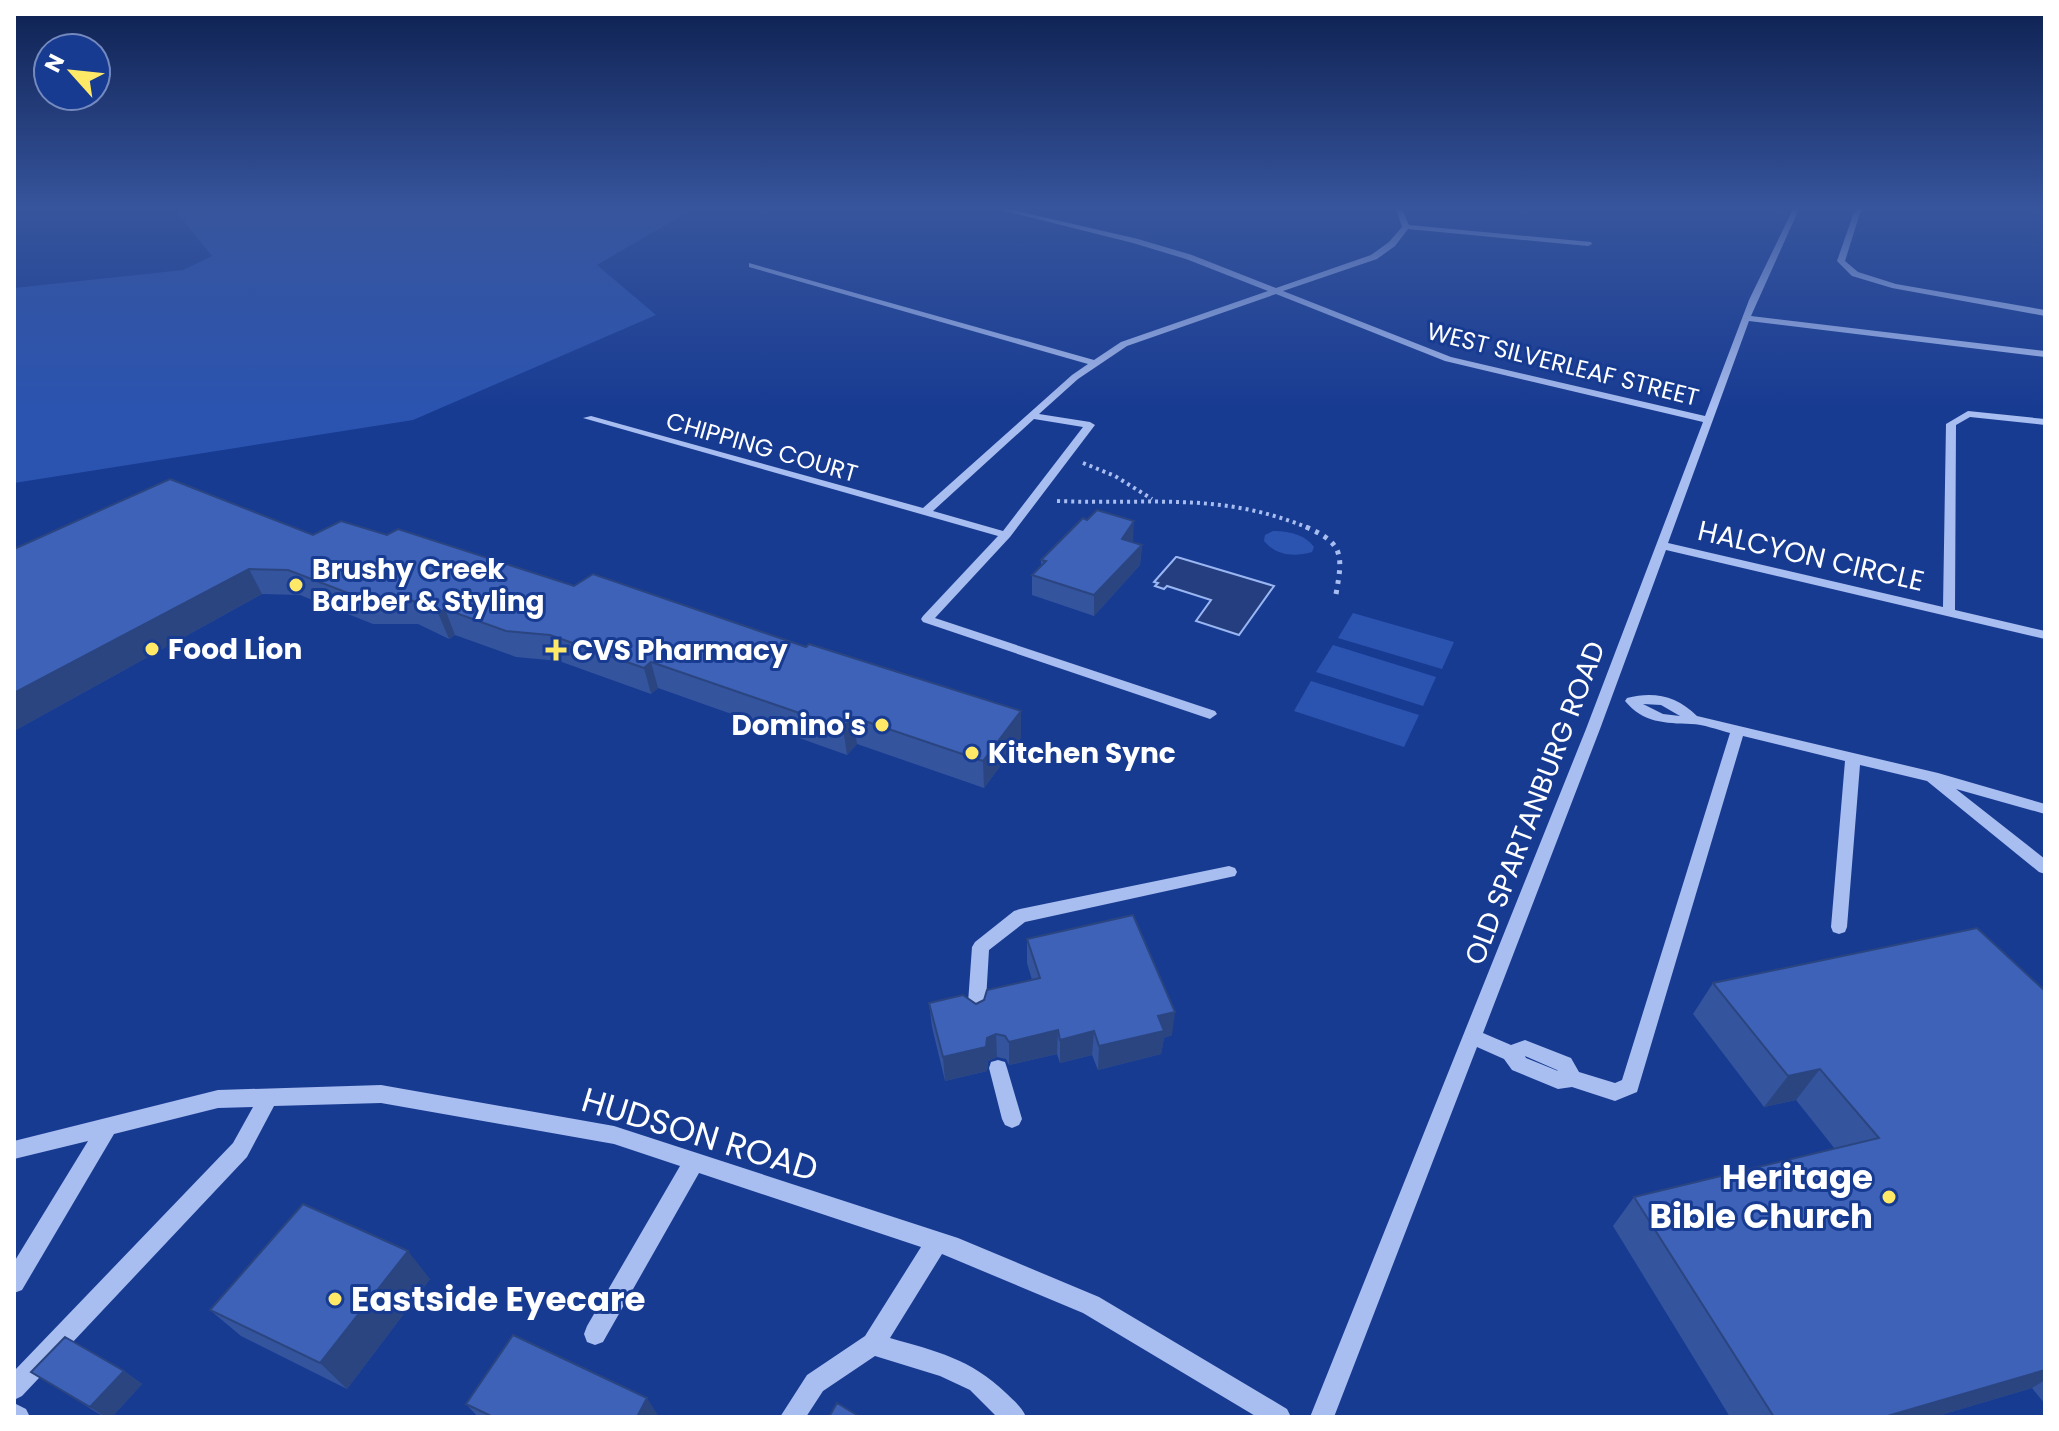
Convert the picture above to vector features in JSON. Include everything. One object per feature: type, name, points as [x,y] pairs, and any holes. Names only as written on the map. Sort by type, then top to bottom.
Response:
[{"type":"street","points":[[790,276],[1095,363]]},
{"type":"street","name":"WEST SILVERLEAF STREET","points":[[1238,276],[1448,359],[1708,420]]},
{"type":"street","points":[[925,512],[1032,416],[1095,363],[1124,344],[1322,276]]},
{"type":"street","name":"OLD SPARTANBURG ROAD","points":[[1322,1417],[1606,694],[1764,276]]},
{"type":"street","points":[[1861,276],[1895,286],[2045,313]]},
{"type":"street","points":[[1747,318],[2045,354]]},
{"type":"street","name":"HALCYON CIRCLE","points":[[1949,613],[1951,424],[1968,414],[2045,422]]},
{"type":"street","points":[[1032,416],[1090,425],[1006,535],[927,619],[1210,714]]},
{"type":"street","name":"CHIPPING COURT","points":[[588,418],[1006,535]]},
{"type":"street","name":"HALCYON CIRCLE","points":[[1661,545],[2045,635]]},
{"type":"street","points":[[1606,694],[1632,701],[1649,697],[1679,705],[1692,719],[1932,777],[2045,809]]},
{"type":"street","points":[[1472,1037],[1511,1053],[1525,1048],[1551,1058],[1564,1064],[1572,1078],[1615,1092],[1630,1086],[1738,730]]},
{"type":"street","points":[[1839,927],[1853,758]]},
{"type":"street","points":[[1932,777],[2045,868]]},
{"type":"street","points":[[976,1017],[981,947],[1020,916],[1229,872]]},
{"type":"street","points":[[998,1068],[1012,1119]]},
{"type":"street","name":"HUDSON ROAD","points":[[14,1150],[218,1099],[381,1094],[614,1135],[937,1242],[1091,1305],[1279,1417]]},
{"type":"street","points":[[14,1388],[240,1150],[269,1097]]},
{"type":"street","points":[[14,1282],[108,1126]]},
{"type":"street","points":[[595,1334],[694,1162]]},
{"type":"street","points":[[792,1417],[815,1383],[873,1344],[937,1242]]},
{"type":"street","points":[[873,1344],[943,1365],[978,1382],[1014,1417]]},
{"type":"path","points":[[1067,456],[1115,476],[1153,500]]},
{"type":"path","points":[[1035,500],[1244,504],[1279,514],[1326,536],[1339,549],[1341,567],[1336,594]]},
{"type":"shaded area","points":[[129,276],[610,276],[656,315],[413,420],[14,483],[14,288]]},
{"type":"shaded area","points":[[1273,531],[1301,536],[1314,547],[1312,552],[1292,555],[1274,550],[1264,541],[1265,535]]},
{"type":"shaded area","points":[[1176,557],[1274,586],[1239,635],[1196,621],[1211,600],[1167,586],[1164,589],[1155,586],[1158,583],[1154,582]]},
{"type":"shaded area","points":[[1353,613],[1454,642],[1442,669],[1338,638]]},
{"type":"shaded area","points":[[1333,645],[1436,677],[1423,706],[1316,672]]},
{"type":"shaded area","points":[[1311,681],[1419,715],[1404,747],[1294,711]]},
{"type":"building","points":[[170,479],[313,535],[341,521],[387,535],[398,529],[574,586],[593,574],[806,647],[809,644],[1021,711],[983,761],[853,717],[843,728],[651,662],[644,668],[550,635],[506,631],[445,609],[438,613],[407,598],[361,598],[288,570],[249,569],[14,693],[14,549]]},
{"type":"building","points":[[1097,510],[1134,521],[1122,539],[1142,545],[1094,595],[1032,575],[1046,561],[1041,560],[1083,518],[1087,520]]},
{"type":"building","points":[[1133,915],[1175,1012],[1158,1016],[1164,1031],[1099,1046],[1094,1031],[1060,1040],[1058,1030],[1009,1042],[1005,1036],[996,1034],[987,1038],[986,1047],[943,1057],[929,1003],[963,995],[976,1004],[984,1000],[987,990],[1040,978],[1027,939]]},
{"type":"building","name":"Heritage Bible Church","points":[[1977,928],[2045,991],[2045,1370],[1884,1417],[1774,1417],[1634,1197],[1879,1138],[1820,1069],[1788,1076],[1713,983]]},
{"type":"building","points":[[303,1204],[408,1251],[320,1363],[210,1310]]},
{"type":"building","points":[[513,1335],[647,1398],[637,1417],[493,1417],[466,1404]]},
{"type":"building","points":[[65,1337],[124,1371],[90,1407],[31,1372]]},
{"type":"building","points":[[837,1403],[860,1417],[829,1417]]},
{"type":"place","name":"Brushy Creek Barber & Styling","points":[[296,585]]},
{"type":"place","name":"Food Lion","points":[[152,649]]},
{"type":"place","name":"CVS Pharmacy","points":[[556,650]]},
{"type":"place","name":"Domino's","points":[[882,725]]},
{"type":"place","name":"Kitchen Sync","points":[[972,753]]},
{"type":"place","name":"Heritage Bible Church","points":[[1889,1197]]},
{"type":"place","name":"Eastside Eyecare","points":[[335,1299]]}]
